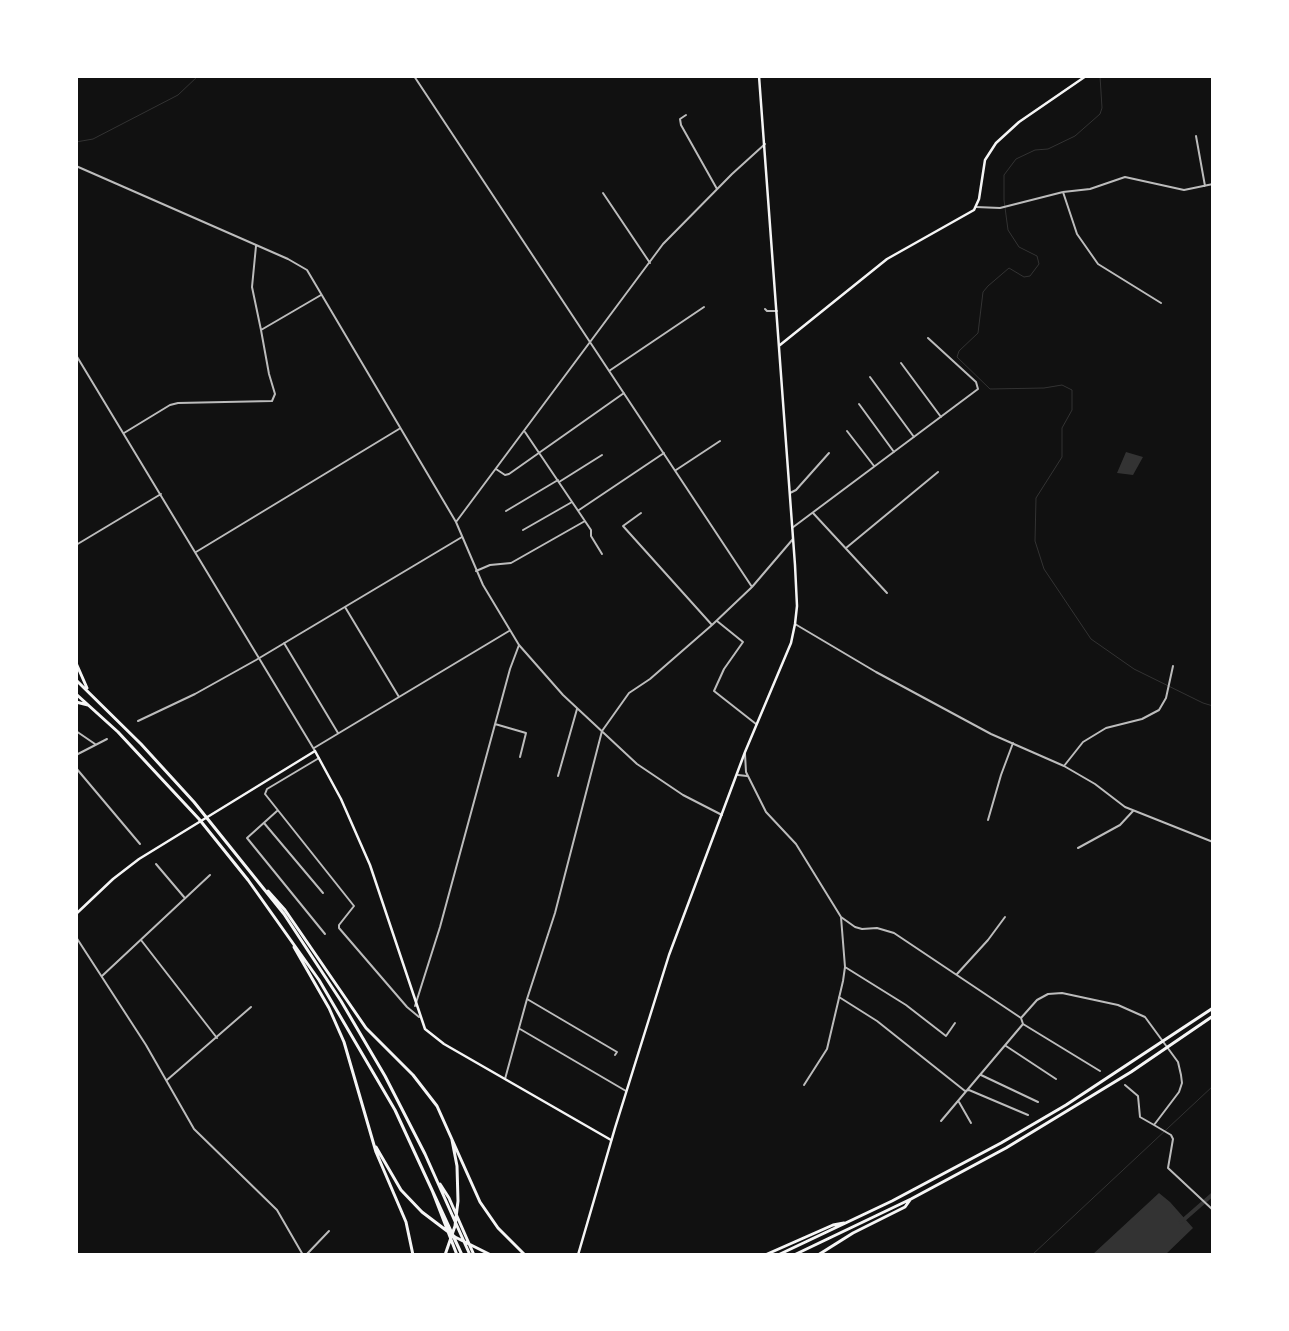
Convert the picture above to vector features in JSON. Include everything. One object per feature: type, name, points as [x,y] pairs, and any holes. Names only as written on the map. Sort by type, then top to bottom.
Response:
[{"type":"highway","points":[[76,663],[88,691]]},
{"type":"highway","points":[[76,680],[194,802],[285,910],[366,1028],[413,1075],[428,1094],[444,1119],[480,1202],[502,1232],[525,1255]]},
{"type":"highway","points":[[76,694],[104,718],[199,819],[282,927],[333,1003],[372,1069],[413,1145],[462,1255]]},
{"type":"highway","points":[[76,702],[88,705]]},
{"type":"highway","points":[[264,887],[324,974],[360,1034],[413,1128],[472,1255]]},
{"type":"highway","points":[[282,927],[329,1008],[344,1042],[374,1144],[406,1222],[413,1255]]},
{"type":"highway","points":[[778,1255],[850,1222],[952,1170],[1066,1105],[1213,1008]]},
{"type":"highway","points":[[794,1255],[911,1199],[1068,1111],[1146,1062],[1213,1016]]},
{"type":"highway","points":[[444,1119],[456,1158],[459,1192],[457,1215],[445,1255]]},
{"type":"highway","points":[[374,1144],[402,1190],[422,1212],[455,1237],[491,1255]]},
{"type":"highway","points":[[431,1185],[435,1201],[457,1255]]},
{"type":"highway","points":[[818,1255],[853,1233],[905,1207],[911,1199]]},
{"type":"highway","points":[[765,1255],[833,1225],[850,1222]]},
{"type":"main road","points":[[578,1255],[611,1140],[669,954],[745,752],[791,643],[795,624],[797,606],[790,493],[759,76]]},
{"type":"main road","points":[[780,345],[887,259],[976,207],[983,168],[996,143],[1019,122],[1086,76]]},
{"type":"main road","points":[[76,914],[126,869],[314,749],[370,865],[394,935],[415,1006],[425,1029],[432,1037],[611,1140]]},
{"type":"street","points":[[414,76],[752,586]]},
{"type":"street","points":[[686,115],[680,119],[681,126],[717,189]]},
{"type":"street","points":[[1196,136],[1205,186]]},
{"type":"street","points":[[456,522],[675,231],[765,144]]},
{"type":"street","points":[[76,166],[304,268],[322,294],[399,429],[456,522],[476,571],[509,631],[577,709],[637,764],[667,785],[722,815]]},
{"type":"street","points":[[976,207],[1001,208],[1063,192],[1090,189],[1126,177],[1184,190],[1213,184]]},
{"type":"street","points":[[1063,192],[1077,234],[1098,264],[1161,303]]},
{"type":"street","points":[[603,193],[650,263]]},
{"type":"street","points":[[124,433],[170,405],[178,403],[268,403],[273,401],[275,394],[252,287],[256,246]]},
{"type":"street","points":[[261,330],[322,294]]},
{"type":"street","points":[[609,371],[704,307]]},
{"type":"street","points":[[765,309],[767,311],[777,311]]},
{"type":"street","points":[[792,528],[979,387],[928,338]]},
{"type":"street","points":[[76,355],[314,749],[509,631]]},
{"type":"street","points":[[901,363],[941,417]]},
{"type":"street","points":[[870,376],[914,436]]},
{"type":"street","points":[[496,469],[506,475],[509,474],[540,454],[624,393]]},
{"type":"street","points":[[859,404],[894,452]]},
{"type":"street","points":[[196,552],[399,429]]},
{"type":"street","points":[[524,431],[585,521],[602,554]]},
{"type":"street","points":[[847,431],[874,466]]},
{"type":"street","points":[[676,470],[720,441]]},
{"type":"street","points":[[578,511],[664,453]]},
{"type":"street","points":[[790,493],[796,490],[830,453]]},
{"type":"street","points":[[506,511],[602,455]]},
{"type":"street","points":[[846,548],[938,472]]},
{"type":"street","points":[[76,545],[161,494]]},
{"type":"street","points":[[523,530],[572,502]]},
{"type":"street","points":[[641,513],[623,526],[712,625]]},
{"type":"street","points":[[813,513],[887,593]]},
{"type":"street","points":[[476,571],[490,565],[511,563],[585,521]]},
{"type":"street","points":[[138,721],[195,694],[259,658],[462,537]]},
{"type":"street","points":[[505,1079],[527,999],[555,913],[602,731],[630,693],[650,679],[712,625],[752,586],[793,539]]},
{"type":"street","points":[[345,607],[399,697]]},
{"type":"street","points":[[716,620],[743,642],[724,669],[714,691],[756,724]]},
{"type":"street","points":[[795,624],[914,693],[1013,743],[1064,766],[1095,784],[1109,796],[1133,811],[1213,842]]},
{"type":"street","points":[[284,643],[338,733]]},
{"type":"street","points":[[415,1006],[423,986],[510,669],[519,644]]},
{"type":"street","points":[[1064,766],[1083,742],[1106,728],[1142,719],[1159,710],[1168,688],[1173,666]]},
{"type":"street","points":[[558,776],[577,709]]},
{"type":"street","points":[[496,724],[526,732],[520,757]]},
{"type":"street","points":[[76,731],[95,744]]},
{"type":"street","points":[[76,756],[106,739]]},
{"type":"street","points":[[988,820],[1013,743]]},
{"type":"street","points":[[745,752],[745,766],[749,778],[769,816],[796,844],[841,917],[862,930],[877,928],[894,933],[1021,1018],[1023,1024],[1100,1071]]},
{"type":"street","points":[[319,758],[265,791],[277,811],[354,906],[339,924],[339,928],[407,1007],[419,1017]]},
{"type":"street","points":[[76,768],[140,844]]},
{"type":"street","points":[[737,775],[743,774],[749,778]]},
{"type":"street","points":[[277,811],[247,838],[325,934]]},
{"type":"street","points":[[1078,848],[1120,825],[1133,811]]},
{"type":"street","points":[[264,823],[323,893]]},
{"type":"street","points":[[156,864],[184,897]]},
{"type":"street","points":[[102,976],[184,897],[210,875]]},
{"type":"street","points":[[804,1084],[827,1049],[839,997],[845,967],[841,917]]},
{"type":"street","points":[[957,974],[988,940],[1005,917]]},
{"type":"street","points":[[76,937],[167,1080],[194,1129],[277,1210],[305,1255],[329,1231]]},
{"type":"street","points":[[141,940],[218,1038]]},
{"type":"street","points":[[845,967],[906,1005],[946,1036],[954,1023]]},
{"type":"street","points":[[1021,1018],[1037,1000],[1048,994],[1062,993],[1133,1010],[1145,1017],[1155,1027],[1178,1062],[1182,1083],[1180,1092],[1154,1125]]},
{"type":"street","points":[[839,997],[877,1020],[965,1091],[969,1090],[1028,1115]]},
{"type":"street","points":[[527,999],[616,1052],[615,1055]]},
{"type":"street","points":[[167,1080],[218,1038],[251,1007]]},
{"type":"street","points":[[941,1121],[1023,1024]]},
{"type":"street","points":[[520,1029],[626,1091]]},
{"type":"street","points":[[1006,1046],[1056,1079]]},
{"type":"street","points":[[981,1075],[1038,1102]]},
{"type":"street","points":[[1125,1085],[1138,1096],[1138,1113],[1140,1117],[1168,1132],[1174,1144],[1169,1156],[1168,1168],[1213,1210]]},
{"type":"street","points":[[959,1102],[971,1123]]},
{"type":"shaded area","points":[[1126,452],[1143,457],[1133,475],[1117,473]]},
{"type":"shaded area","points":[[1159,1193],[1170,1202],[1193,1228],[1165,1255],[1092,1255]]},
{"type":"waterway","points":[[76,142],[93,139],[178,95],[198,76]]},
{"type":"waterway","points":[[1100,76],[1102,108],[1100,114],[1075,136],[1048,149],[1035,150],[1016,159],[1004,175],[1004,200],[1008,230],[1019,247],[1037,256],[1039,264],[1030,276],[1024,277],[1009,268],[988,286],[983,292],[978,333],[959,351],[957,357],[990,389],[1044,388],[1062,385],[1072,390],[1072,410],[1062,428],[1062,457],[1036,498],[1035,541],[1044,569],[1091,639],[1134,669],[1203,703],[1213,706]]},
{"type":"waterway","points":[[1032,1255],[1213,1086]]},
{"type":"waterway","points":[[1181,1222],[1213,1194]]}]
